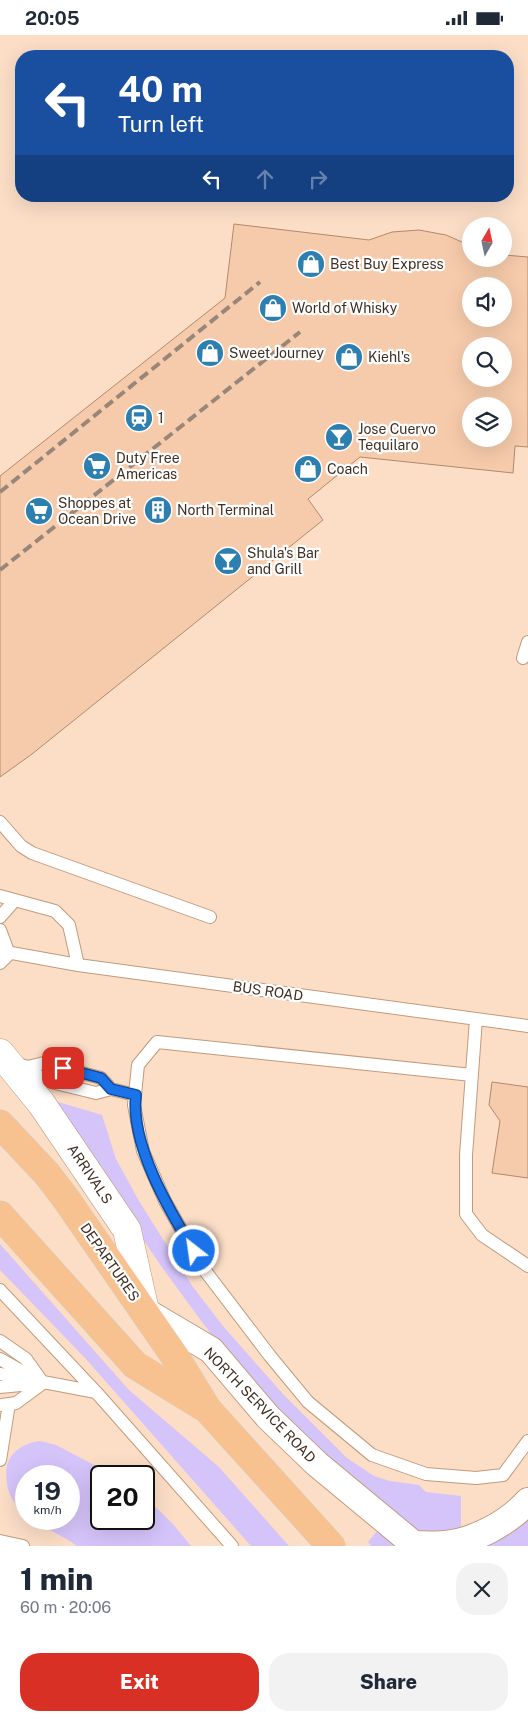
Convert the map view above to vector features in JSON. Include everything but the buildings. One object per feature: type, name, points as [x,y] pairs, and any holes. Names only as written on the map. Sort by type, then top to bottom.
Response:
[{"type":"main road","name":"ARRIVALS","points":[[12,1061],[127,1230],[145,1311]]},
{"type":"main road","name":"DEPARTURES","points":[[0,1124],[61,1193],[145,1311],[208,1410]]},
{"type":"main road","points":[[0,1215],[135,1365],[208,1410],[331,1546]]},
{"type":"street","name":"NORTH SERVICE ROAD","points":[[145,1311],[211,1350],[268,1417],[310,1458],[414,1545]]},
{"type":"street","points":[[414,1545],[445,1544],[473,1537],[498,1525],[528,1501]]},
{"type":"lane","points":[[523,658],[528,642]]},
{"type":"lane","points":[[0,822],[21,846],[32,853],[210,917]]},
{"type":"lane","points":[[0,896],[55,911],[69,925],[78,965]]},
{"type":"lane","points":[[0,917],[15,901]]},
{"type":"lane","points":[[0,930],[3,956]]},
{"type":"lane","name":"BUS ROAD","points":[[3,956],[528,1026]]},
{"type":"lane","points":[[476,1019],[466,1155],[466,1214],[482,1235],[528,1266]]},
{"type":"lane","points":[[472,1075],[157,1042],[138,1065],[134,1105],[144,1151],[165,1201],[203,1268],[270,1356],[308,1402],[372,1455],[426,1474],[476,1478],[502,1475],[528,1441]]},
{"type":"lane","points":[[12,1061],[44,1063],[101,1078],[111,1089],[136,1095]]},
{"type":"lane","points":[[0,1290],[96,1392],[232,1546]]},
{"type":"lane","points":[[0,1341],[26,1359],[43,1383]]},
{"type":"lane","points":[[0,1359],[43,1383]]},
{"type":"lane","points":[[0,1373],[96,1392]]},
{"type":"lane","points":[[0,1387],[43,1383]]},
{"type":"lane","points":[[0,1460],[4,1405],[16,1403],[43,1383]]},
{"type":"lane","points":[[0,1541],[23,1546]]},
{"type":"shaded area","points":[[0,35],[528,35],[528,1546],[0,1546]]},
{"type":"shaded area","points":[[55,1101],[102,1115],[116,1159],[139,1201],[193,1287],[223,1326],[283,1394],[347,1458],[374,1476],[390,1481],[419,1485],[426,1492],[461,1496],[461,1531],[424,1533],[410,1527],[294,1427],[213,1337],[161,1266],[92,1163],[64,1111]]},
{"type":"shaded area","points":[[0,1244],[129,1390],[219,1467],[289,1546],[251,1546],[85,1358],[0,1270]]},
{"type":"shaded area","points":[[40,1441],[56,1445],[94,1465],[90,1465],[90,1530],[155,1530],[155,1507],[173,1524],[191,1546],[77,1546],[51,1530],[80,1530],[80,1465],[15,1465],[15,1502],[7,1482],[7,1465],[12,1455],[24,1446]]},
{"type":"shaded area","points":[[528,1515],[528,1546],[478,1546]]},
{"type":"shaded area","points":[[377,1531],[397,1546],[371,1546],[368,1542]]},
{"type":"railway","points":[[0,492],[260,282]]},
{"type":"railway","points":[[0,570],[300,332]]},
{"type":"place","name":"Best Buy Express","points":[[311,264]]},
{"type":"place","name":"World of Whisky","points":[[273,308]]},
{"type":"place","name":"Sweet Journey","points":[[210,353]]},
{"type":"place","name":"Kiehl's","points":[[349,357]]},
{"type":"place","name":"1","points":[[139,418]]},
{"type":"place","name":"Jose Cuervo Tequilaro","points":[[339,437]]},
{"type":"place","name":"Duty Free Americas","points":[[97,466]]},
{"type":"place","name":"Coach","points":[[308,469]]},
{"type":"place","name":"North Terminal","points":[[158,510]]},
{"type":"place","name":"Shoppes at Ocean Drive","points":[[39,511]]},
{"type":"place","name":"Shula's Bar and Grill","points":[[228,561]]},
{"type":"route","points":[[63,1068],[101,1078],[111,1089],[136,1095],[134,1105],[144,1151],[165,1201],[194,1251]]}]
